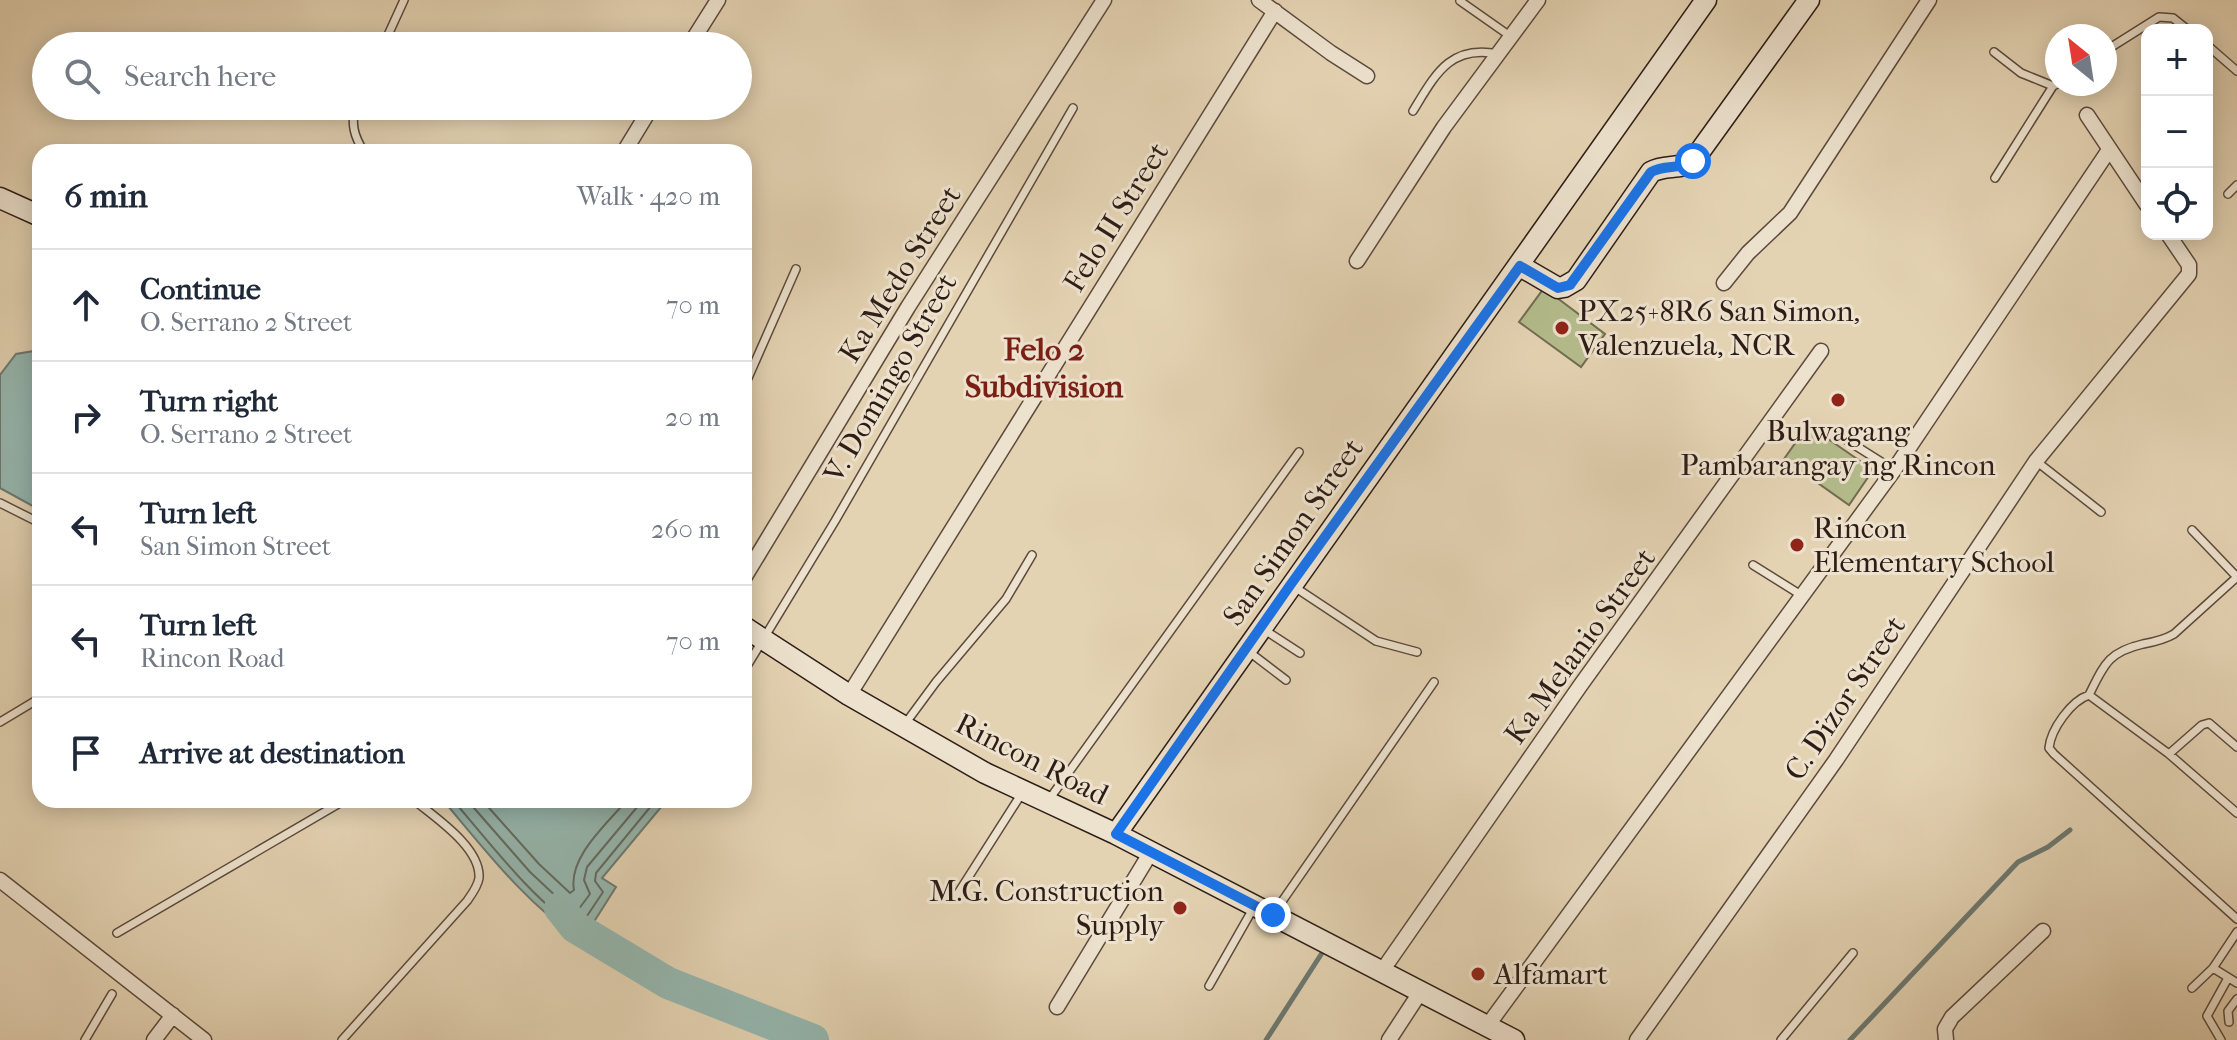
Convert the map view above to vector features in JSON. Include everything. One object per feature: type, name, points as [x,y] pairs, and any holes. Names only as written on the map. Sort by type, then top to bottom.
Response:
[{"type":"street","points":[[698,32],[718,0]]},
{"type":"street","name":"Ka Medo Street","points":[[752,565],[908,307],[1104,0]]},
{"type":"street","points":[[1259,0],[1367,76]]},
{"type":"street","points":[[1357,261],[1444,127],[1538,0]]},
{"type":"street","name":"San Simon Street","points":[[1116,834],[1706,0]]},
{"type":"street","points":[[1520,266],[1558,288],[1570,285],[1651,172],[1681,167],[1693,161],[1809,0]]},
{"type":"street","points":[[1724,283],[1748,253],[1790,213],[1929,0]]},
{"type":"street","name":"Felo II Street","points":[[849,695],[1275,11]]},
{"type":"street","points":[[2087,115],[2141,196]]},
{"type":"street","points":[[629,144],[643,120]]},
{"type":"street","points":[[1488,1025],[1894,470],[2109,150]]},
{"type":"street","points":[[0,198],[32,212]]},
{"type":"street","name":"C. Dizor Street","points":[[1637,1040],[1836,760],[2036,461],[2189,274],[2189,265],[2172,240]]},
{"type":"street","name":"Ka Melanio Street","points":[[1382,971],[1580,686],[1821,351]]},
{"type":"street","name":"Rincon Road","points":[[752,633],[849,695],[985,773],[1116,834],[1514,1040]]},
{"type":"street","points":[[1057,1007],[1151,852]]},
{"type":"street","points":[[0,880],[204,1040]]},
{"type":"street","points":[[1946,1040],[1945,1029],[1952,1017],[2043,931]]},
{"type":"street","points":[[1389,1040],[1421,991]]},
{"type":"street","points":[[154,1040],[173,1015]]},
{"type":"lane","points":[[389,32],[404,0]]},
{"type":"lane","points":[[1460,1],[1511,37]]},
{"type":"lane","points":[[2148,24],[2159,17],[2173,18],[2180,24]]},
{"type":"lane","points":[[2117,43],[2141,28]]},
{"type":"lane","points":[[1413,111],[1432,80],[1449,61],[1465,52],[1482,50],[1498,54]]},
{"type":"lane","points":[[2213,50],[2236,69]]},
{"type":"lane","points":[[1994,52],[2021,73],[2045,81]]},
{"type":"lane","points":[[1995,178],[2048,96]]},
{"type":"lane","name":"V. Domingo Street","points":[[752,658],[835,521],[1073,108]]},
{"type":"lane","points":[[352,120],[354,135],[359,144]]},
{"type":"lane","points":[[2228,194],[2237,185]]},
{"type":"lane","points":[[752,369],[796,269]]},
{"type":"lane","points":[[1837,434],[1894,470]]},
{"type":"lane","points":[[1047,802],[1299,452]]},
{"type":"lane","points":[[2036,461],[2101,512]]},
{"type":"lane","points":[[0,503],[32,519]]},
{"type":"lane","points":[[2192,530],[2237,576],[2174,634],[2166,639],[2122,649],[2112,656],[2089,695],[2075,702],[2050,738],[2049,748],[2237,919]]},
{"type":"lane","points":[[904,726],[936,682],[1006,599],[1032,555]]},
{"type":"lane","points":[[1753,565],[1801,595]]},
{"type":"lane","points":[[1291,584],[1376,641],[1417,652]]},
{"type":"lane","points":[[1261,628],[1300,653]]},
{"type":"lane","points":[[1246,649],[1286,680]]},
{"type":"lane","points":[[1209,986],[1434,682]]},
{"type":"lane","points":[[2089,695],[2169,754],[2237,813]]},
{"type":"lane","points":[[0,722],[32,703]]},
{"type":"lane","points":[[2169,754],[2202,725],[2209,723],[2237,747]]},
{"type":"lane","points":[[957,895],[1023,791]]},
{"type":"lane","points":[[117,933],[331,808]]},
{"type":"lane","points":[[342,1040],[467,901],[479,881],[478,869],[466,846],[424,808]]},
{"type":"lane","points":[[2192,988],[2213,968],[2237,932]]},
{"type":"lane","points":[[1781,1040],[1853,953]]},
{"type":"lane","points":[[2213,968],[2237,983]]},
{"type":"lane","points":[[2221,1040],[2207,1016],[2228,978]]},
{"type":"lane","points":[[85,1040],[112,994]]},
{"type":"lane","points":[[2229,1022],[2228,1011],[2237,999]]},
{"type":"green space","name":"PX25+8R6 San Simon, Valenzuela, NCR","points":[[1544,288],[1605,334],[1581,367],[1519,322]]},
{"type":"green space","points":[[1808,425],[1873,470],[1849,505],[1784,459]]},
{"type":"water","points":[[32,351],[32,506],[0,488],[0,375],[16,354]]},
{"type":"water","points":[[450,808],[660,808],[602,878],[616,887],[590,928],[590,935],[582,941],[543,911]]},
{"type":"waterway","points":[[1850,1040],[2018,862],[2048,847],[2070,830]]},
{"type":"waterway","points":[[560,908],[575,927],[668,983],[813,1040]]},
{"type":"waterway","points":[[1266,1040],[1322,953]]},
{"type":"place","name":"PX25+8R6 San Simon, Valenzuela, NCR","points":[[1562,328]]},
{"type":"place","name":"Bulwagang Pambarangay ng Rincon","points":[[1838,400]]},
{"type":"place","name":"Rincon Elementary School","points":[[1797,545]]},
{"type":"place","name":"M.G. Construction Supply","points":[[1180,908]]},
{"type":"place","name":"Alfamart","points":[[1478,974]]},
{"type":"district","name":"Felo 2 Subdivision","points":[[1044,368]]},
{"type":"route","points":[[1273,915],[1116,834],[1520,266],[1558,288],[1570,285],[1651,172],[1681,167],[1693,161]]}]
